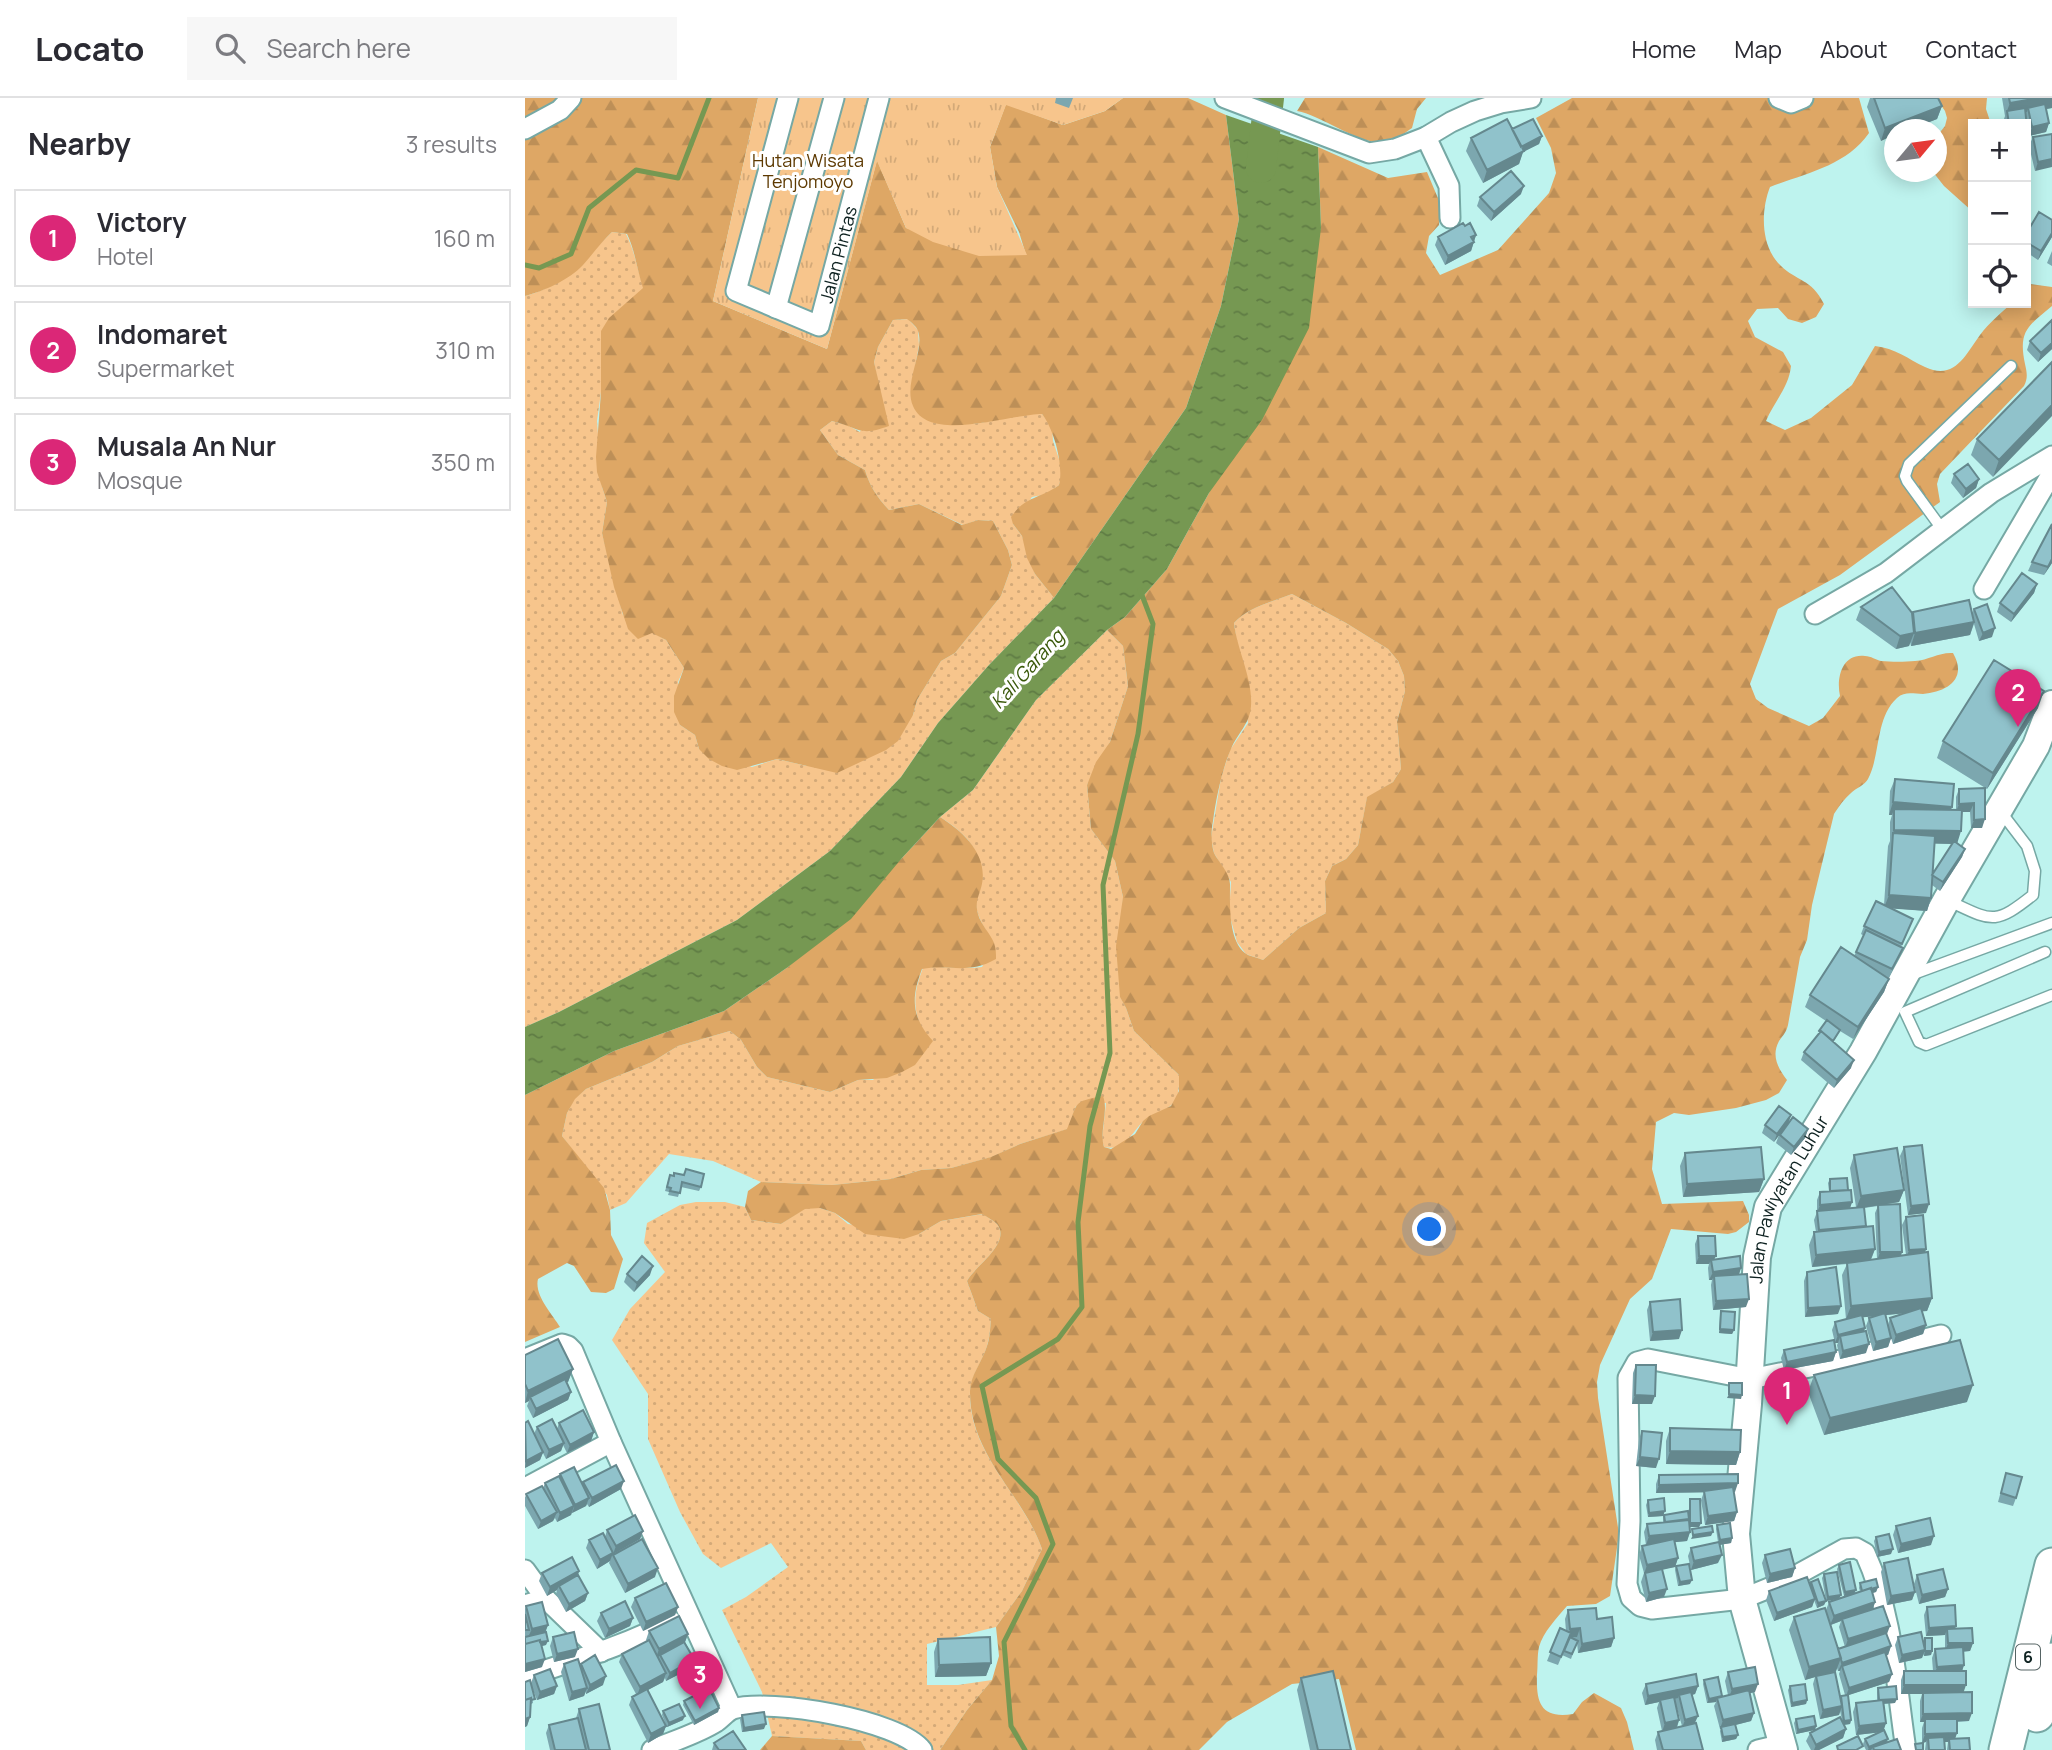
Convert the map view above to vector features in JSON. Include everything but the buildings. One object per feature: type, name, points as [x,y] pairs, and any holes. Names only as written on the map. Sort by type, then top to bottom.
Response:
[{"type":"highway","name":"6","points":[[2006,1750],[2052,1564]]},
{"type":"highway","name":"6","points":[[2029,1750],[2052,1660]]},
{"type":"main road","name":"Jalan Pawiyatan Luhur","points":[[1775,1748],[1742,1599],[1736,1534],[1750,1379],[1756,1257],[1768,1207],[1863,1052],[1897,1008],[1903,978],[1999,809],[2040,747],[2052,704]]},
{"type":"street","points":[[525,128],[560,110],[571,98]]},
{"type":"street","name":"Jalan Pintas","points":[[788,98],[736,291],[819,326],[879,98]]},
{"type":"street","points":[[776,308],[834,98]]},
{"type":"street","points":[[1225,98],[1369,153],[1395,149],[1426,137],[1475,111],[1531,98]]},
{"type":"street","points":[[1779,98],[1791,103],[1803,98]]},
{"type":"street","points":[[1426,137],[1449,186],[1450,218]]},
{"type":"street","points":[[1815,614],[1887,573],[1991,493],[2052,456]]},
{"type":"street","points":[[1984,589],[2052,473]]},
{"type":"street","points":[[1906,1750],[1879,1585],[1865,1553],[1856,1548],[1844,1549],[1784,1581],[1742,1599],[1652,1609],[1640,1606],[1631,1598],[1627,1584],[1630,1521],[1628,1378],[1637,1362],[1648,1359],[1750,1379],[1825,1364],[1941,1335]]},
{"type":"street","points":[[525,1359],[556,1345],[568,1346],[573,1351],[611,1442],[732,1709]]},
{"type":"street","points":[[525,1488],[611,1442]]},
{"type":"street","points":[[525,1570],[545,1599],[601,1652]]},
{"type":"street","points":[[525,1605],[545,1599]]},
{"type":"street","points":[[525,1676],[643,1636],[688,1612]]},
{"type":"street","points":[[652,1750],[715,1722],[732,1709],[771,1706],[840,1714],[893,1731],[915,1741],[922,1750]]},
{"type":"lane","points":[[1941,529],[1907,481],[1906,471],[1909,464],[2011,366]]},
{"type":"lane","points":[[1947,899],[1985,918],[2008,914],[2032,895],[2035,871],[2027,846],[1999,809]]},
{"type":"lane","points":[[1903,978],[2052,923]]},
{"type":"lane","points":[[2045,952],[1897,1008],[1919,1042],[1926,1045],[2052,995]]},
{"type":"green space","points":[[525,98],[758,98],[713,301],[827,349],[877,160],[906,228],[1026,255],[1019,232],[997,187],[990,147],[1006,104],[1063,125],[1105,111],[1123,98],[1188,98],[1226,115],[1239,219],[1221,306],[1186,408],[1054,598],[1035,574],[1027,558],[1022,536],[1011,517],[1027,501],[1059,485],[1057,448],[1042,414],[953,425],[936,423],[922,417],[913,406],[911,397],[912,377],[919,348],[918,331],[907,319],[893,320],[878,347],[874,362],[889,426],[865,431],[832,421],[820,430],[838,455],[865,470],[874,492],[889,510],[919,504],[962,525],[978,520],[993,521],[1008,550],[1012,565],[1001,596],[955,653],[941,661],[917,700],[913,715],[898,741],[886,750],[837,773],[777,759],[737,770],[709,759],[699,749],[695,735],[680,725],[674,712],[674,696],[684,668],[666,640],[652,633],[638,639],[628,629],[614,587],[602,533],[607,502],[597,472],[596,457],[601,392],[601,331],[609,318],[643,288],[627,234],[612,232],[571,275],[548,288],[525,296]]},
{"type":"green space","name":"Hutan Wisata Tenjomoyo","points":[[758,98],[1123,98],[1105,111],[1063,125],[1006,105],[990,147],[997,187],[1027,255],[979,256],[933,242],[906,228],[877,161],[827,349],[713,301]]},
{"type":"green space","points":[[1305,98],[1426,98],[1417,109],[1412,128],[1395,139],[1383,142],[1359,137],[1297,111]]},
{"type":"green space","points":[[1572,98],[1859,98],[1869,133],[1860,144],[1837,161],[1770,187],[1767,196],[1764,227],[1773,257],[1786,270],[1814,289],[1824,304],[1816,317],[1802,323],[1788,319],[1778,308],[1757,309],[1748,321],[1755,337],[1783,352],[1791,366],[1784,388],[1766,421],[1785,430],[1811,418],[1852,385],[1875,346],[1895,351],[1925,367],[1944,371],[1959,363],[1987,326],[2007,308],[2031,308],[2031,284],[2052,287],[2052,306],[2031,324],[2024,336],[2023,353],[2027,375],[2024,386],[1940,474],[1937,484],[1940,502],[1840,575],[1778,609],[1750,684],[1756,699],[1768,708],[1809,726],[1823,718],[1840,696],[1842,668],[1851,658],[1865,656],[1881,661],[1907,662],[1953,653],[1958,670],[1953,682],[1947,687],[1932,693],[1900,696],[1890,706],[1868,779],[1846,798],[1834,814],[1812,905],[1807,940],[1800,957],[1788,1025],[1777,1046],[1778,1066],[1787,1080],[1779,1093],[1766,1100],[1736,1108],[1689,1115],[1674,1113],[1656,1122],[1652,1169],[1662,1204],[1743,1201],[1749,1222],[1736,1232],[1728,1234],[1671,1229],[1652,1279],[1630,1299],[1600,1365],[1597,1382],[1619,1534],[1610,1596],[1596,1604],[1567,1606],[1541,1641],[1537,1675],[1540,1701],[1547,1711],[1554,1714],[1573,1714],[1582,1702],[1594,1693],[1621,1708],[1634,1750],[1356,1750],[1339,1679],[1292,1684],[1227,1722],[1199,1750],[940,1750],[967,1710],[992,1680],[999,1656],[996,1627],[1022,1591],[1042,1549],[1023,1510],[987,1455],[972,1414],[971,1385],[988,1343],[991,1319],[978,1311],[967,1281],[996,1247],[1000,1231],[997,1224],[982,1214],[941,1221],[904,1239],[865,1234],[835,1213],[820,1208],[805,1209],[781,1224],[751,1220],[745,1207],[748,1191],[761,1182],[832,1185],[891,1179],[921,1170],[951,1168],[991,1157],[1020,1144],[1067,1129],[1077,1105],[1103,1096],[1103,1141],[1104,1147],[1111,1149],[1135,1134],[1149,1116],[1171,1106],[1179,1091],[1179,1075],[1134,1031],[1120,997],[1116,946],[1123,897],[1115,861],[1091,829],[1087,785],[1096,762],[1110,742],[1128,686],[1123,646],[1107,630],[1125,617],[1167,569],[1209,493],[1321,228],[1318,147],[1388,178],[1427,172],[1440,203],[1439,225],[1429,236],[1426,253],[1440,275],[1498,250],[1549,193],[1556,173],[1551,148],[1536,118]],"holes":[[[1292,594],[1388,649],[1398,661],[1404,676],[1405,691],[1397,722],[1401,769],[1393,782],[1367,797],[1358,845],[1346,859],[1332,866],[1325,881],[1326,913],[1299,928],[1263,960],[1248,955],[1241,950],[1231,924],[1230,882],[1214,853],[1212,841],[1214,812],[1222,775],[1251,706],[1250,685],[1234,623],[1253,609]]]},
{"type":"green space","points":[[1936,98],[1987,98],[1986,109],[1989,119],[1968,119],[1968,208],[1941,182],[1947,182],[1945,111]]},
{"type":"green space","points":[[612,232],[626,234],[644,288],[632,300],[601,392],[597,421],[602,487],[607,502],[602,533],[623,615],[666,640],[684,668],[678,682],[680,725],[695,735],[699,749],[752,767],[777,759],[807,766],[913,715],[917,700],[941,661],[955,653],[1001,596],[1012,565],[1008,550],[993,521],[978,520],[963,525],[919,504],[889,510],[874,492],[865,470],[838,455],[820,430],[832,421],[860,432],[877,378],[874,362],[878,347],[893,320],[908,319],[918,330],[919,345],[911,390],[950,425],[1042,414],[1052,426],[1053,441],[1063,471],[1059,485],[1047,494],[1032,497],[1013,524],[1022,536],[1035,574],[1054,598],[989,665],[938,723],[901,777],[830,851],[737,920],[525,1027],[525,296],[563,278]]},
{"type":"green space","points":[[1292,594],[1388,649],[1398,661],[1404,676],[1405,691],[1397,722],[1401,769],[1393,782],[1367,798],[1358,845],[1346,859],[1332,866],[1325,881],[1326,913],[1299,928],[1263,960],[1246,954],[1237,942],[1229,913],[1231,882],[1214,853],[1211,838],[1221,778],[1230,750],[1248,723],[1234,623],[1253,609]]},
{"type":"green space","points":[[1107,630],[1123,646],[1128,686],[1110,742],[1087,785],[1091,829],[1115,861],[1123,897],[1120,996],[1134,1031],[1179,1075],[1178,1092],[1171,1105],[1146,1119],[1124,1143],[1112,1148],[1104,1147],[1102,1140],[1106,1103],[1076,1106],[1068,1129],[1020,1144],[992,1157],[951,1168],[921,1170],[891,1179],[832,1185],[761,1182],[713,1161],[669,1154],[626,1203],[610,1210],[607,1195],[562,1136],[567,1113],[574,1099],[586,1089],[652,1062],[678,1046],[730,1031],[741,1040],[757,1067],[767,1077],[830,1092],[858,1080],[873,1080],[922,1029],[915,999],[923,968],[982,967],[994,944],[980,920],[977,909],[976,901],[981,883],[979,861],[965,837],[940,817],[973,790],[1036,700]]},
{"type":"green space","points":[[940,817],[966,838],[978,855],[983,876],[977,910],[994,943],[996,959],[977,967],[922,969],[916,989],[915,1007],[920,1024],[933,1041],[915,1065],[887,1078],[858,1080],[830,1092],[767,1077],[757,1067],[741,1040],[730,1031],[678,1046],[652,1062],[586,1089],[575,1099],[567,1113],[562,1136],[604,1188],[610,1210],[611,1235],[623,1259],[614,1289],[606,1293],[591,1292],[574,1266],[567,1263],[538,1279],[541,1298],[560,1327],[525,1342],[525,1095],[614,1051],[724,1011],[788,967],[902,858]]},
{"type":"green space","points":[[725,1202],[745,1207],[751,1220],[781,1224],[805,1208],[820,1208],[835,1213],[848,1224],[919,1234],[941,1221],[983,1214],[997,1224],[1000,1239],[996,1247],[967,1281],[978,1311],[991,1319],[987,1346],[971,1385],[972,1414],[987,1454],[1033,1529],[1042,1549],[1022,1591],[996,1627],[927,1644],[927,1685],[958,1685],[992,1680],[967,1710],[940,1750],[866,1750],[861,1741],[772,1736],[762,1692],[722,1610],[746,1597],[788,1567],[771,1543],[721,1568],[703,1554],[680,1512],[648,1439],[648,1394],[612,1340],[630,1309],[665,1272],[644,1243],[647,1223],[680,1205]]},
{"type":"green space","points":[[772,1736],[861,1741],[866,1750],[760,1750]]},
{"type":"water","points":[[1226,115],[1318,147],[1321,228],[1309,328],[1262,420],[1209,493],[1167,569],[1125,617],[1107,630],[1036,700],[973,790],[940,817],[851,919],[724,1011],[614,1051],[525,1095],[525,1027],[737,920],[830,851],[901,777],[938,723],[989,665],[1054,598],[1186,408],[1221,306],[1239,219]]},
{"type":"waterway","points":[[525,265],[539,268],[571,254],[589,208],[636,170],[678,178],[709,98]]},
{"type":"waterway","name":"Kali Garang","points":[[1261,168],[1269,98]]},
{"type":"waterway","points":[[1025,1750],[1011,1726],[1004,1642],[1053,1544],[1036,1498],[998,1459],[982,1386],[1058,1339],[1082,1307],[1078,1222],[1090,1126],[1110,1053],[1103,885],[1138,734],[1153,624],[1140,590]]},
{"type":"place","name":"Indomaret","points":[[2018,727]]},
{"type":"place","name":"Victory","points":[[1787,1425]]},
{"type":"place","name":"Musala An Nur","points":[[700,1709]]}]
